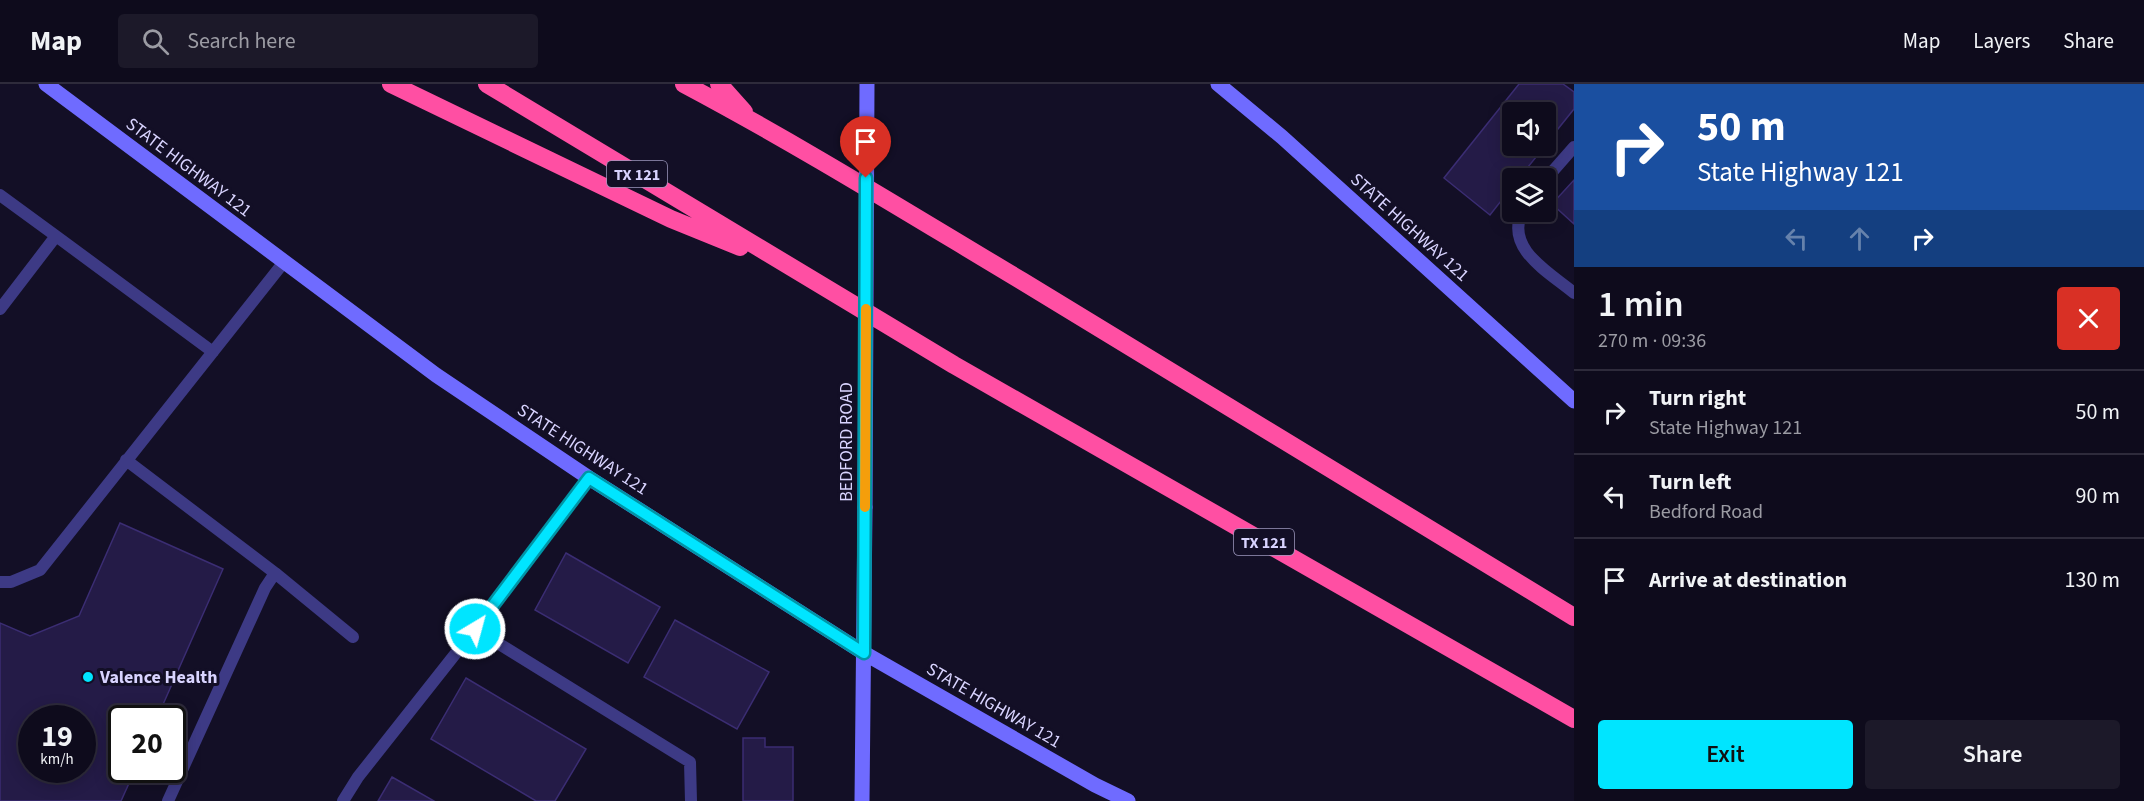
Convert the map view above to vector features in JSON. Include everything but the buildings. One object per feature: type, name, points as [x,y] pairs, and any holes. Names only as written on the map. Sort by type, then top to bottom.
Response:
[{"type":"highway","points":[[392,84],[671,219],[786,265]]},
{"type":"highway","name":"TX 121","points":[[487,84],[954,365],[1574,719]]},
{"type":"highway","points":[[684,84],[751,120],[1275,433],[1574,617]]},
{"type":"highway","points":[[719,84],[751,120]]},
{"type":"main road","name":"STATE HIGHWAY 121","points":[[46,84],[436,375],[589,478],[864,653],[1095,785],[1128,801]]},
{"type":"main road","name":"BEDFORD ROAD","points":[[862,801],[867,84]]},
{"type":"main road","name":"STATE HIGHWAY 121","points":[[1218,84],[1282,136],[1574,401]]},
{"type":"lane","points":[[1556,168],[1574,147]]},
{"type":"lane","points":[[0,195],[213,352]]},
{"type":"lane","points":[[1518,222],[1518,237],[1524,251],[1574,293]]},
{"type":"lane","points":[[0,309],[56,236]]},
{"type":"lane","points":[[0,582],[11,582],[40,570],[284,262]]},
{"type":"lane","points":[[126,460],[275,573],[353,637]]},
{"type":"lane","points":[[343,801],[358,777],[475,629],[589,478]]},
{"type":"lane","points":[[168,801],[265,588],[275,573]]},
{"type":"lane","points":[[475,629],[690,762],[691,801]]},
{"type":"slow traffic","points":[[865,507],[866,309]]},
{"type":"place","name":"Valence Health","points":[[88,677]]},
{"type":"route","points":[[475,629],[589,478],[864,653],[866,178]]}]
